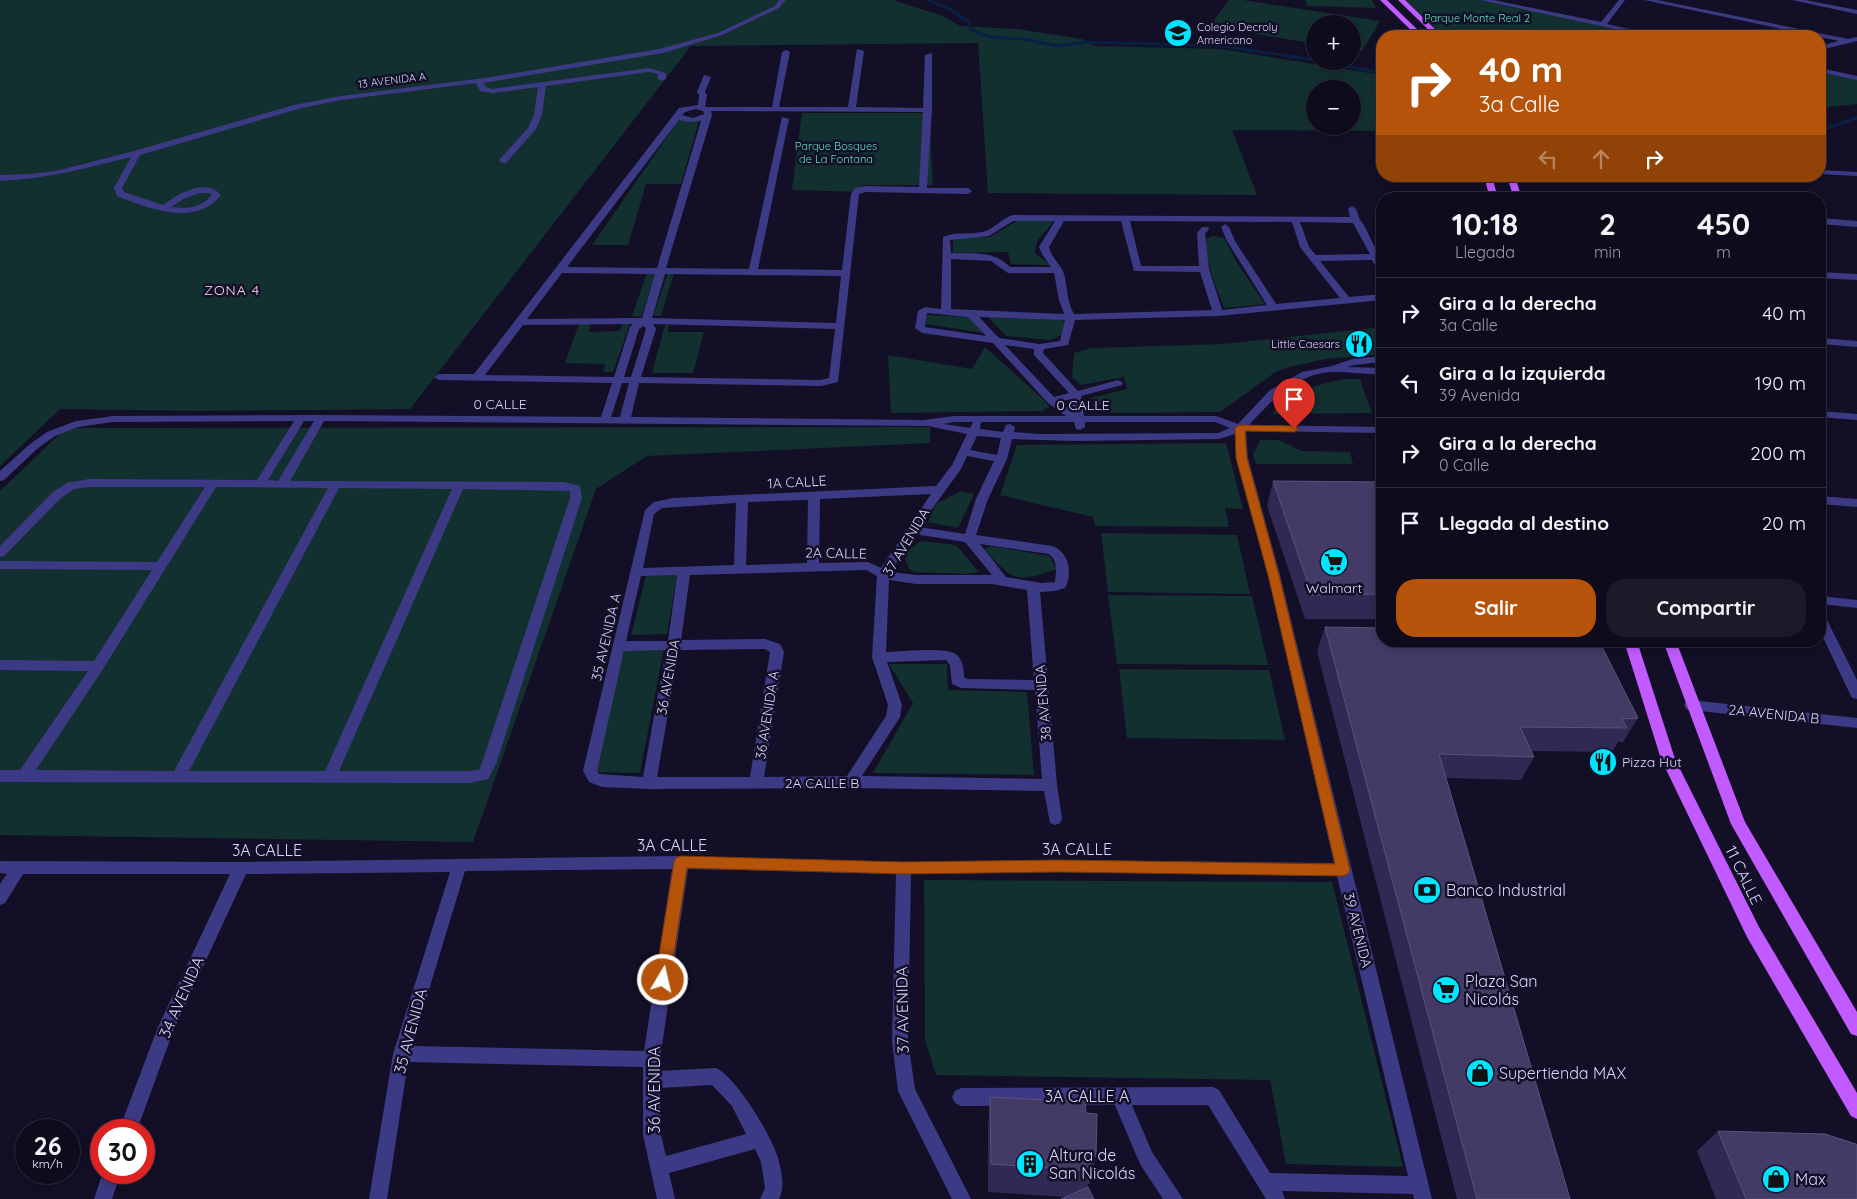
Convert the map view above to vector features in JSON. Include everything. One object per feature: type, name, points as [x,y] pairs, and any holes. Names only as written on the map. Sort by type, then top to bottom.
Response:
[{"type":"main road","points":[[1383,0],[1415,30]]},
{"type":"main road","points":[[1401,0],[1433,30]]},
{"type":"main road","name":"11 CALLE","points":[[1632,647],[1668,759],[1753,932],[1857,1110]]},
{"type":"main road","name":"11 CALLE","points":[[1670,647],[1738,824],[1857,1028]]},
{"type":"street","name":"13 AVENIDA A","points":[[0,178],[30,177],[56,173],[137,153],[297,107],[342,98],[478,81],[660,50],[720,34],[777,7],[783,0]]},
{"type":"street","points":[[1483,0],[1628,30]]},
{"type":"street","points":[[1603,25],[1622,0]]},
{"type":"street","points":[[1647,0],[1795,30]]},
{"type":"street","points":[[1689,8],[1694,0]]},
{"type":"street","points":[[1795,0],[1857,12]]},
{"type":"street","points":[[1826,36],[1848,41]]},
{"type":"street","points":[[1826,46],[1857,39]]},
{"type":"street","points":[[775,109],[786,52]]},
{"type":"street","points":[[852,109],[860,52]]},
{"type":"street","points":[[923,189],[929,55]]},
{"type":"street","points":[[478,81],[483,89],[492,91],[649,70],[662,73],[662,79]]},
{"type":"street","points":[[1826,71],[1857,78]]},
{"type":"street","points":[[478,378],[680,112],[693,99],[707,78]]},
{"type":"street","points":[[503,160],[532,129],[538,115],[542,85]]},
{"type":"street","points":[[605,420],[634,327],[646,321],[661,272],[704,111],[703,95],[693,99]]},
{"type":"street","points":[[693,99],[704,111]]},
{"type":"street","points":[[678,116],[688,120],[704,111],[775,109],[928,110]]},
{"type":"street","points":[[753,272],[785,118]]},
{"type":"street","points":[[137,153],[118,191],[125,196],[165,207],[180,211],[197,210],[212,203],[217,195],[213,191],[199,190],[179,197],[165,207]]},
{"type":"street","points":[[1826,172],[1857,174]]},
{"type":"street","points":[[439,377],[821,383],[834,380],[837,373],[845,274],[855,194],[858,190],[923,189],[968,191]]},
{"type":"street","points":[[1313,258],[1375,257],[1352,210]]},
{"type":"street","points":[[946,311],[946,239],[952,236],[991,233],[1006,220],[1012,218],[1348,219],[1356,221]]},
{"type":"street","points":[[1061,218],[1044,247],[1045,255],[1058,270],[1065,309],[1071,317]]},
{"type":"street","points":[[1124,218],[1137,269],[1204,269]]},
{"type":"street","points":[[1182,218],[1216,231],[1243,219]]},
{"type":"street","points":[[1218,313],[1204,269],[1201,233],[1202,220],[1212,219],[1225,226],[1231,241],[1273,307]]},
{"type":"street","points":[[1295,219],[1305,247],[1346,300]]},
{"type":"street","points":[[1826,221],[1857,224]]},
{"type":"street","points":[[946,256],[992,258],[998,260],[1008,270],[1058,270]]},
{"type":"street","points":[[559,270],[845,274]]},
{"type":"street","points":[[1826,275],[1857,278]]},
{"type":"street","points":[[1071,317],[1064,343],[1039,347],[928,331],[920,328],[922,312],[946,311],[972,314],[1071,317],[1218,313],[1376,298]]},
{"type":"street","points":[[972,314],[1052,401],[1079,420]]},
{"type":"street","points":[[625,420],[651,329],[646,321]]},
{"type":"street","points":[[519,322],[646,321],[840,326]]},
{"type":"street","points":[[1826,341],[1857,344]]},
{"type":"street","points":[[1039,347],[1038,353],[1075,394],[1082,437]]},
{"type":"street","name":"0 CALLE","points":[[924,423],[1008,435],[1082,437],[1219,436],[1240,428],[1274,392],[1306,374],[1334,369],[1352,362],[1376,360]]},
{"type":"street","name":"0 CALLE","points":[[1334,369],[1359,372],[1376,371]]},
{"type":"street","points":[[1034,381],[1056,373]]},
{"type":"street","points":[[1052,401],[1118,383]]},
{"type":"street","points":[[1826,414],[1857,417]]},
{"type":"street","points":[[260,484],[301,418]]},
{"type":"street","points":[[282,484],[321,418]]},
{"type":"street","name":"0 CALLE","points":[[0,477],[39,442],[51,434],[76,424],[113,419],[321,418],[924,423],[954,420],[1216,419],[1240,428],[1376,430]]},
{"type":"street","name":"37 AVENIDA","points":[[851,782],[893,716],[895,705],[879,658],[883,575],[911,530],[957,466],[979,420]]},
{"type":"street","points":[[969,538],[982,499],[1001,458],[1012,420]]},
{"type":"street","name":"39 AVENIDA","points":[[1240,428],[1242,458],[1274,575],[1343,870],[1422,1192]]},
{"type":"street","points":[[964,452],[1001,458]]},
{"type":"street","points":[[276,457],[298,458]]},
{"type":"street","points":[[0,553],[57,495],[71,486],[89,483],[564,486],[576,489],[576,498],[489,764],[482,775],[469,777],[0,776]]},
{"type":"street","points":[[24,776],[98,666],[212,483]]},
{"type":"street","points":[[178,777],[336,484]]},
{"type":"street","points":[[329,777],[458,485]]},
{"type":"street","name":"1A CALLE","points":[[658,505],[742,499],[939,490]]},
{"type":"street","points":[[813,567],[814,496]]},
{"type":"street","points":[[740,569],[742,499]]},
{"type":"street","points":[[1826,500],[1857,503]]},
{"type":"street","name":"35 AVENIDA A","points":[[594,778],[590,771],[649,513],[658,505]]},
{"type":"street","points":[[911,530],[969,538],[1002,580]]},
{"type":"street","name":"2A CALLE","points":[[637,572],[868,566],[883,575],[903,579],[1002,580],[1033,586],[1057,587],[1061,585],[1061,557],[1058,552],[969,538]]},
{"type":"street","points":[[0,565],[161,566]]},
{"type":"street","name":"36 AVENIDA","points":[[649,783],[674,644],[684,571]]},
{"type":"street","name":"38 AVENIDA","points":[[1033,586],[1054,819]]},
{"type":"street","points":[[1826,601],[1857,604]]},
{"type":"street","points":[[1826,630],[1857,694]]},
{"type":"street","points":[[619,646],[674,644]]},
{"type":"street","name":"36 AVENIDA A","points":[[674,644],[765,644],[775,646],[777,652],[756,783]]},
{"type":"street","points":[[879,658],[947,655],[956,662],[957,680],[966,684],[1041,685]]},
{"type":"street","points":[[0,665],[98,666]]},
{"type":"street","name":"2A AVENIDA B","points":[[1691,705],[1857,723]]},
{"type":"street","name":"2A CALLE B","points":[[594,778],[602,781],[649,783],[851,782],[1050,785]]},
{"type":"street","name":"3A CALLE","points":[[0,867],[241,868],[681,862],[904,868],[1059,866],[1343,870]]},
{"type":"street","name":"36 AVENIDA","points":[[666,1199],[652,1135],[651,1059],[681,862]]},
{"type":"street","name":"35 AVENIDA","points":[[378,1199],[401,1054],[459,866]]},
{"type":"street","points":[[0,898],[19,867]]},
{"type":"street","name":"34 AVENIDA","points":[[132,1119],[166,1027],[241,868]]},
{"type":"street","name":"37 AVENIDA","points":[[904,868],[900,1041],[907,1091],[962,1199]]},
{"type":"street","points":[[401,1054],[651,1059]]},
{"type":"street","points":[[651,1080],[716,1076],[738,1100],[770,1160],[774,1189],[768,1199]]},
{"type":"street","points":[[1120,1096],[1146,1158],[1174,1199]]},
{"type":"street","name":"3A CALLE A","points":[[962,1097],[1213,1096],[1266,1182]]},
{"type":"street","points":[[659,1167],[760,1139]]},
{"type":"street","points":[[1266,1182],[1422,1192]]},
{"type":"street","points":[[1266,1182],[1276,1199]]},
{"type":"street","points":[[103,1199],[108,1184]]},
{"type":"green space","points":[[0,0],[893,0],[943,16],[960,26],[1018,29],[1082,39],[1095,46],[1221,49],[1306,63],[1306,70],[1351,70],[1376,74],[1376,131],[1361,131],[1361,80],[1306,80],[1306,130],[1232,130],[1257,195],[988,193],[978,43],[691,46],[410,409],[202,411],[60,409],[0,466]]},
{"type":"green space","points":[[1229,0],[1243,0],[1341,15],[1306,15],[1306,42],[1210,26]]},
{"type":"green space","points":[[1305,0],[1372,0],[1376,8],[1307,6]]},
{"type":"green space","name":"Parque Monte Real 2","points":[[1404,0],[1480,0],[1626,30],[1436,30]]},
{"type":"green space","points":[[1361,18],[1380,21],[1362,51]]},
{"type":"green space","points":[[1826,71],[1857,78],[1857,104],[1826,109]]},
{"type":"green space","name":"Parque Bosques de La Fontana","points":[[802,113],[929,113],[933,185],[863,185],[862,192],[792,190]]},
{"type":"green space","points":[[679,120],[699,121],[681,184],[646,184],[628,245],[592,245]]},
{"type":"green space","points":[[1020,219],[1056,219],[1037,241],[1035,253],[1050,265],[1011,264],[1008,252],[953,253],[953,237],[990,237]]},
{"type":"green space","points":[[1213,236],[1224,238],[1236,261],[1265,304],[1224,308],[1207,256],[1206,239]]},
{"type":"green space","points":[[647,273],[656,273],[641,317],[632,316]]},
{"type":"green space","points":[[668,273],[674,273],[661,316],[653,316]]},
{"type":"green space","points":[[927,315],[969,317],[984,333],[926,324]]},
{"type":"green space","points":[[988,317],[1061,319],[1066,322],[1062,335],[1050,340],[1006,336]]},
{"type":"green space","points":[[623,323],[630,324],[613,372],[603,372],[605,364],[565,363],[579,324],[591,324],[589,332],[620,331]]},
{"type":"green space","points":[[665,325],[669,325],[668,332],[704,332],[693,373],[652,373]]},
{"type":"green space","points":[[1376,328],[1376,355],[1325,359],[1286,368],[1274,373],[1220,412],[1110,413],[1091,398],[1127,389],[1124,377],[1081,385],[1072,377],[1074,353],[1091,348],[1223,344]]},
{"type":"green space","points":[[985,347],[1045,401],[1049,407],[1043,411],[891,413],[888,355],[972,369]]},
{"type":"green space","points":[[1345,379],[1360,379],[1372,413],[1271,414],[1288,400],[1305,390]]},
{"type":"green space","points":[[930,427],[930,443],[647,456],[596,489],[473,842],[0,835],[0,491],[66,428]]},
{"type":"green space","points":[[1260,440],[1279,440],[1302,451],[1350,452],[1353,464],[1256,464],[1253,455]]},
{"type":"green space","points":[[1226,443],[1243,509],[1225,508],[1229,527],[1095,526],[1093,517],[1000,495],[1017,445]]},
{"type":"green space","points":[[961,491],[974,494],[958,528],[928,522],[936,504]]},
{"type":"green space","points":[[1101,533],[1237,535],[1250,594],[1108,592]]},
{"type":"green space","points":[[921,541],[956,545],[979,572],[967,574],[915,572],[909,569],[905,559],[909,550]]},
{"type":"green space","points":[[991,546],[1050,556],[1056,569],[1031,577],[1015,576],[1001,567],[984,549]]},
{"type":"green space","points":[[677,574],[667,634],[631,635],[646,576]]},
{"type":"green space","points":[[1108,595],[1252,596],[1268,665],[1117,664]]},
{"type":"green space","points":[[664,648],[640,773],[593,772],[625,649]]},
{"type":"green space","points":[[889,664],[947,664],[948,690],[1027,692],[1034,775],[873,773],[913,703]]},
{"type":"green space","points":[[1119,669],[1269,670],[1285,740],[1127,738]]},
{"type":"green space","points":[[924,880],[1332,882],[1403,1167],[1286,1164],[1270,1080],[936,1075],[925,1040]]},
{"type":"building","name":"Walmart","points":[[1273,481],[1376,482],[1376,594],[1312,595]]},
{"type":"building","name":"Plaza San Nicolás","points":[[1325,627],[1376,628],[1376,647],[1602,647],[1638,718],[1622,719],[1627,728],[1520,727],[1534,757],[1439,754],[1570,1199],[1477,1199]]},
{"type":"building","points":[[990,1097],[1085,1102],[1086,1113],[1097,1114],[1096,1156],[1091,1155],[1091,1171],[991,1164]]},
{"type":"building","points":[[1718,1131],[1825,1134],[1856,1144],[1857,1199],[1746,1199]]},
{"type":"building","points":[[1088,1187],[1094,1199],[1061,1199]]},
{"type":"waterway","points":[[928,0],[950,9],[969,22],[971,30],[990,37],[1023,39],[1058,46],[1086,42],[1221,46],[1306,59]]},
{"type":"waterway","points":[[1361,69],[1376,72]]},
{"type":"waterway","points":[[1826,128],[1857,118]]},
{"type":"place","name":"Colegio Decroly Americano","points":[[1178,33]]},
{"type":"place","name":"Little Caesars","points":[[1359,344]]},
{"type":"place","name":"Walmart","points":[[1334,562]]},
{"type":"place","name":"Pizza Hut","points":[[1603,762]]},
{"type":"place","name":"Banco Industrial","points":[[1427,890]]},
{"type":"place","name":"Plaza San Nicolás","points":[[1446,990]]},
{"type":"place","name":"Supertienda MAX","points":[[1480,1073]]},
{"type":"place","name":"Altura de San Nicolás","points":[[1030,1164]]},
{"type":"place","name":"Max","points":[[1776,1179]]},
{"type":"district","name":"ZONA 4","points":[[232,290]]},
{"type":"route","points":[[663,980],[681,862],[904,868],[1059,866],[1343,870],[1274,575],[1242,458],[1240,428],[1294,429]]}]
